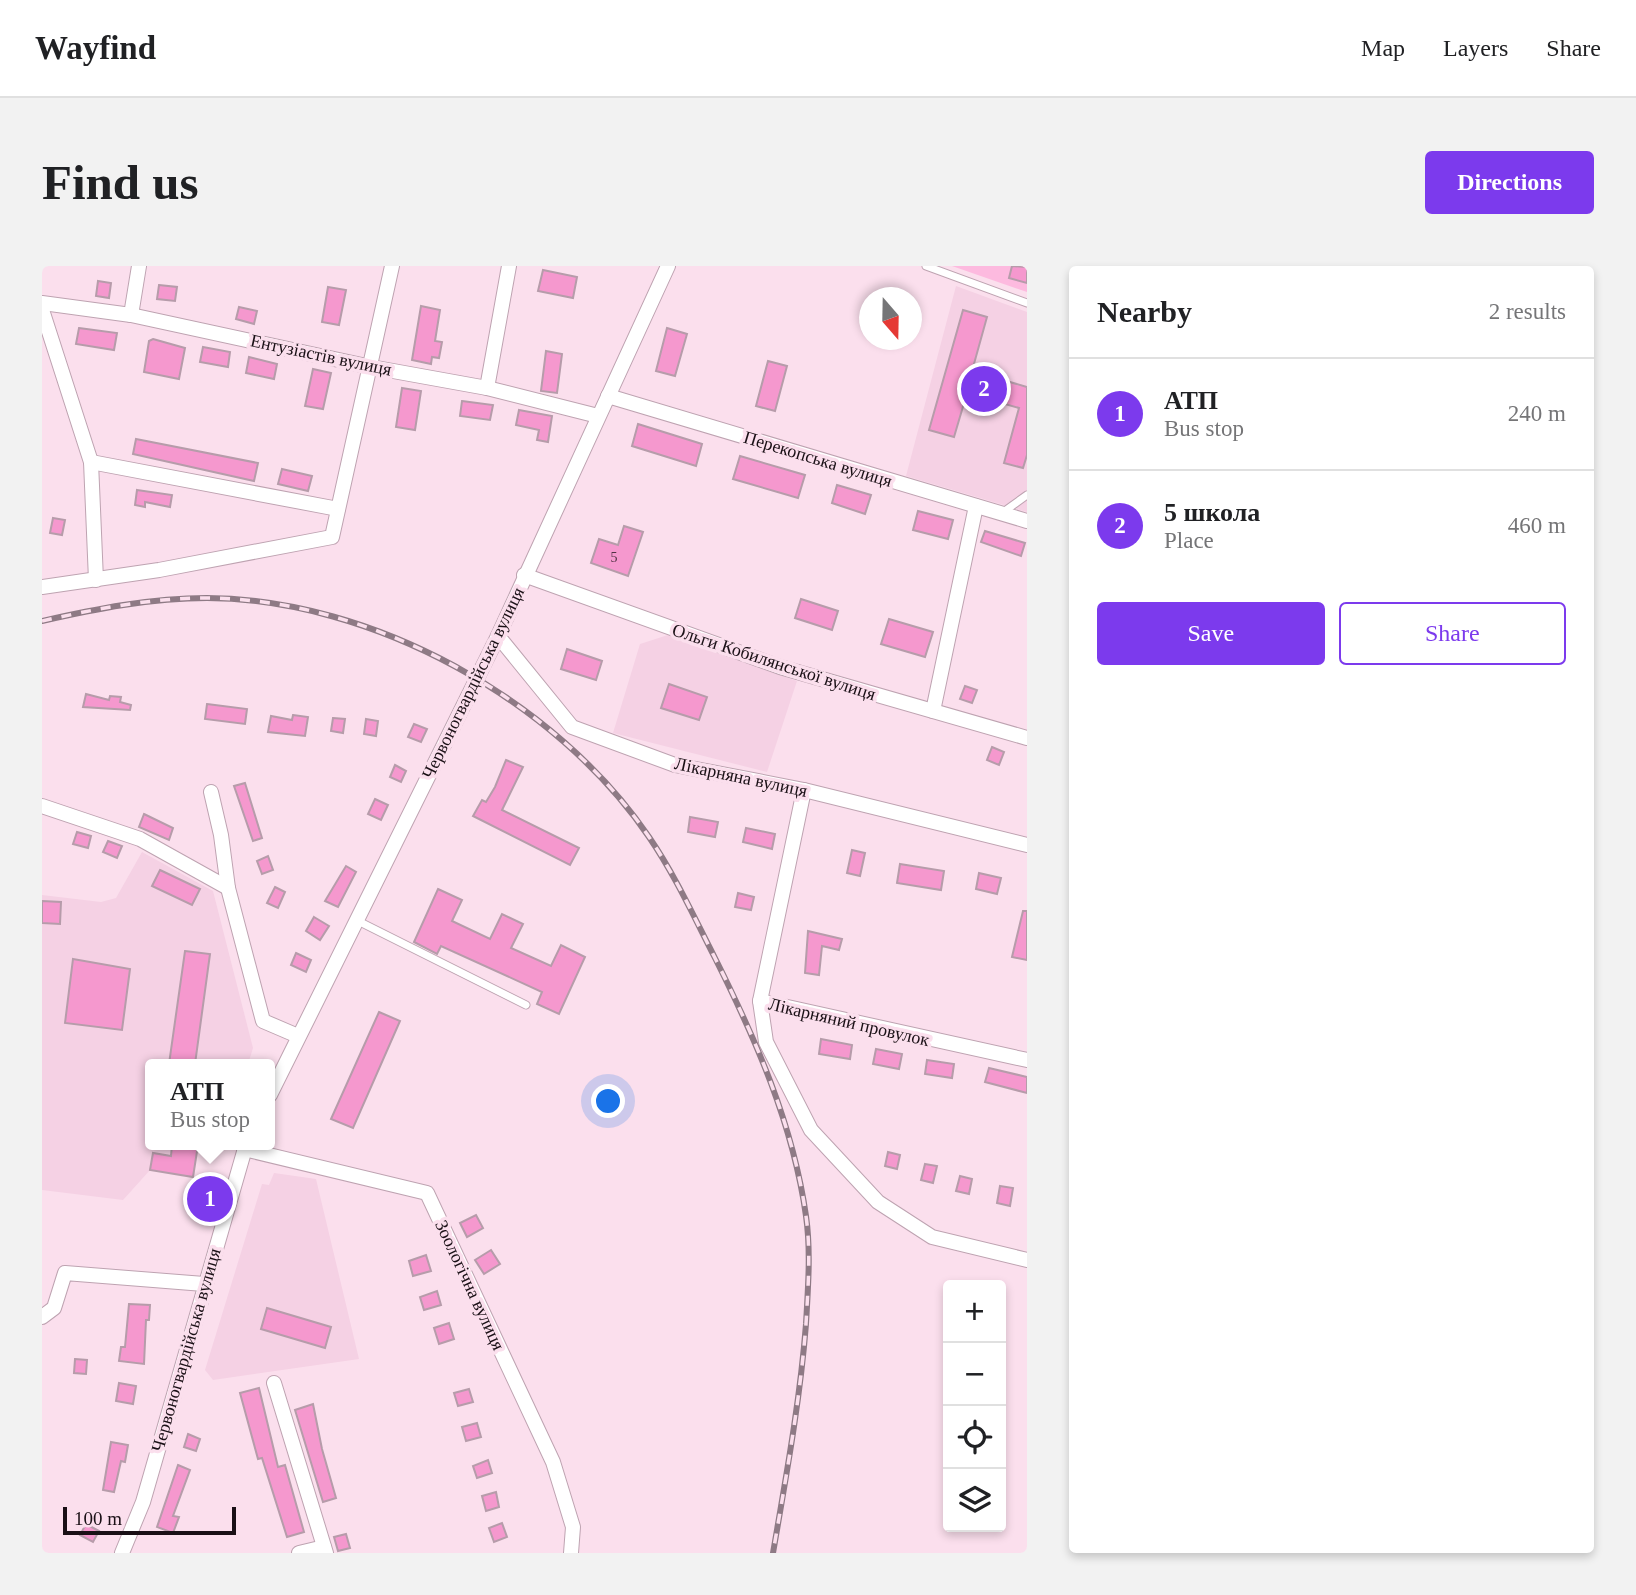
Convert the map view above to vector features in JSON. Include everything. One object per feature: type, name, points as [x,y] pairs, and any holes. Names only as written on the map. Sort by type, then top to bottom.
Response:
[{"type":"street","points":[[131,315],[139,266]]},
{"type":"street","points":[[42,587],[96,580],[332,537],[392,266]]},
{"type":"street","points":[[487,388],[509,266]]},
{"type":"street","name":"Червоногвардійська вулиця","points":[[275,1085],[498,636],[668,266]]},
{"type":"street","name":"Ентузіастів вулиця","points":[[42,303],[131,315],[487,388],[598,416]]},
{"type":"street","points":[[42,310],[90,462],[96,580]]},
{"type":"street","name":"Перекопська вулиця","points":[[608,396],[1027,521]]},
{"type":"street","points":[[90,462],[338,509]]},
{"type":"street","points":[[933,711],[976,506]]},
{"type":"street","name":"Ольги Кобилянської вулиця","points":[[524,575],[780,667],[1027,738]]},
{"type":"street","name":"Лікарняна вулиця","points":[[498,636],[572,727],[675,765],[804,790],[1027,845]]},
{"type":"street","name":"Лікарняний провулок","points":[[804,790],[760,1001],[1027,1060]]},
{"type":"street","points":[[211,792],[221,835],[228,888],[263,1021],[298,1037]]},
{"type":"street","points":[[42,806],[140,839],[228,888]]},
{"type":"street","points":[[760,1001],[766,1042],[811,1130],[878,1202],[932,1237],[1027,1260]]},
{"type":"street","name":"Червоногвардійська вулиця","points":[[122,1553],[143,1502],[244,1150]]},
{"type":"street","name":"Зоологічна вулиця","points":[[257,1150],[427,1193],[553,1462],[573,1527],[571,1553]]},
{"type":"street","points":[[42,1317],[54,1308],[65,1273],[204,1284]]},
{"type":"street","points":[[274,1383],[325,1550],[299,1553]]},
{"type":"lane","points":[[926,266],[1027,303]]},
{"type":"lane","points":[[1002,513],[1027,495]]},
{"type":"lane","points":[[356,920],[526,1005]]},
{"type":"shaded area","points":[[952,266],[1027,266],[1027,292]]},
{"type":"shaded area","points":[[956,286],[1027,312],[1027,512],[906,476]]},
{"type":"shaded area","points":[[668,635],[797,681],[767,772],[613,733],[640,644]]},
{"type":"shaded area","points":[[142,852],[213,891],[253,1048],[250,1059],[145,1059],[145,1150],[197,1150],[194,1177],[150,1170],[123,1200],[42,1190],[42,895],[101,902],[116,898]]},
{"type":"shaded area","points":[[274,1173],[316,1179],[359,1359],[213,1380],[205,1370],[262,1184],[269,1185]]},
{"type":"building","points":[[1012,266],[1027,267],[1027,283],[1009,278]]},
{"type":"building","points":[[543,270],[577,277],[573,298],[538,291]]},
{"type":"building","points":[[98,281],[111,283],[109,298],[96,296]]},
{"type":"building","points":[[159,285],[177,287],[175,301],[157,299]]},
{"type":"building","points":[[328,287],[346,290],[339,325],[322,322]]},
{"type":"building","points":[[421,306],[440,310],[435,341],[442,342],[439,358],[432,357],[431,364],[412,360]]},
{"type":"building","points":[[239,307],[257,311],[254,324],[236,319]]},
{"type":"building","points":[[963,310],[987,317],[972,371],[1027,387],[1027,455],[1023,468],[1004,463],[1019,408],[967,393],[954,437],[929,430]]},
{"type":"building","points":[[79,328],[117,333],[114,350],[76,344]]},
{"type":"building","points":[[667,328],[687,334],[675,376],[656,371]]},
{"type":"building","points":[[153,339],[185,348],[179,379],[144,372],[149,341]]},
{"type":"building","points":[[203,347],[230,352],[228,367],[200,362]]},
{"type":"building","points":[[546,351],[562,354],[557,393],[541,391]]},
{"type":"building","points":[[249,357],[277,364],[274,379],[246,373]]},
{"type":"building","points":[[768,361],[787,366],[775,411],[756,406]]},
{"type":"building","points":[[313,369],[331,373],[323,409],[305,406]]},
{"type":"building","points":[[402,388],[421,391],[415,430],[396,427]]},
{"type":"building","points":[[462,401],[493,405],[490,420],[460,416]]},
{"type":"building","points":[[519,410],[552,416],[548,442],[537,440],[539,430],[516,425]]},
{"type":"building","points":[[638,424],[702,444],[696,466],[632,446]]},
{"type":"building","points":[[136,439],[258,463],[254,481],[133,454]]},
{"type":"building","points":[[740,456],[805,475],[798,498],[733,479]]},
{"type":"building","points":[[282,469],[312,476],[308,491],[278,484]]},
{"type":"building","points":[[837,485],[871,495],[865,514],[832,503]]},
{"type":"building","points":[[137,490],[172,495],[170,507],[145,502],[145,507],[135,505]]},
{"type":"building","points":[[918,511],[953,520],[948,539],[913,530]]},
{"type":"building","points":[[53,518],[65,520],[62,535],[50,533]]},
{"type":"building","points":[[624,526],[643,532],[628,576],[591,563],[599,539],[618,545]]},
{"type":"building","points":[[985,531],[1025,543],[1021,556],[981,542]]},
{"type":"building","points":[[801,599],[838,611],[832,630],[795,618]]},
{"type":"building","points":[[889,619],[933,632],[925,657],[881,644]]},
{"type":"building","points":[[567,649],[602,661],[596,680],[561,669]]},
{"type":"building","points":[[669,684],[707,697],[699,720],[661,708]]},
{"type":"building","points":[[965,686],[977,690],[972,703],[960,699]]},
{"type":"building","points":[[86,694],[109,700],[110,696],[121,697],[120,702],[131,705],[130,710],[83,707]]},
{"type":"building","points":[[207,704],[247,709],[245,724],[205,719]]},
{"type":"building","points":[[293,715],[308,717],[305,736],[268,732],[271,716],[292,720]]},
{"type":"building","points":[[333,718],[345,719],[343,733],[331,731]]},
{"type":"building","points":[[366,719],[378,721],[376,736],[364,734]]},
{"type":"building","points":[[414,724],[427,729],[421,742],[408,737]]},
{"type":"building","points":[[992,747],[1004,752],[999,765],[987,760]]},
{"type":"building","points":[[506,760],[523,767],[502,810],[579,848],[570,865],[473,816],[482,800],[486,802],[495,787]]},
{"type":"building","points":[[395,765],[406,771],[401,782],[390,777]]},
{"type":"building","points":[[245,783],[262,838],[253,841],[234,786]]},
{"type":"building","points":[[375,799],[388,805],[381,820],[368,814]]},
{"type":"building","points":[[144,814],[173,828],[169,840],[139,827]]},
{"type":"building","points":[[690,817],[718,822],[715,837],[688,832]]},
{"type":"building","points":[[746,828],[775,834],[772,849],[743,842]]},
{"type":"building","points":[[77,832],[91,836],[88,848],[73,844]]},
{"type":"building","points":[[108,841],[122,846],[117,858],[103,852]]},
{"type":"building","points":[[852,850],[865,853],[860,876],[847,873]]},
{"type":"building","points":[[268,856],[273,870],[262,874],[257,861]]},
{"type":"building","points":[[900,864],[944,871],[941,890],[897,883]]},
{"type":"building","points":[[346,866],[356,872],[338,907],[325,901]]},
{"type":"building","points":[[160,870],[200,889],[192,905],[152,886]]},
{"type":"building","points":[[979,873],[1001,878],[997,894],[976,889]]},
{"type":"building","points":[[275,887],[285,892],[278,908],[267,903]]},
{"type":"building","points":[[438,889],[462,900],[452,921],[490,939],[502,914],[523,924],[511,948],[551,966],[561,945],[585,957],[559,1014],[537,1004],[542,992],[441,946],[437,954],[414,942]]},
{"type":"building","points":[[738,893],[754,897],[751,910],[735,907]]},
{"type":"building","points":[[42,901],[61,902],[60,924],[42,923]]},
{"type":"building","points":[[1023,911],[1027,911],[1027,960],[1012,957]]},
{"type":"building","points":[[314,917],[329,926],[320,940],[306,931]]},
{"type":"building","points":[[808,931],[842,939],[839,950],[822,946],[819,975],[805,973]]},
{"type":"building","points":[[185,951],[210,954],[196,1059],[170,1059]]},
{"type":"building","points":[[296,953],[311,960],[306,972],[291,965]]},
{"type":"building","points":[[73,959],[130,969],[122,1030],[65,1023]]},
{"type":"building","points":[[379,1012],[400,1021],[353,1128],[331,1119]]},
{"type":"building","points":[[821,1039],[852,1045],[850,1059],[819,1054]]},
{"type":"building","points":[[876,1049],[902,1054],[899,1069],[873,1064]]},
{"type":"building","points":[[927,1060],[954,1064],[952,1078],[925,1074]]},
{"type":"building","points":[[989,1068],[1027,1077],[1027,1093],[985,1082]]},
{"type":"building","points":[[172,1150],[197,1150],[193,1177],[150,1170],[153,1153],[171,1156]]},
{"type":"building","points":[[888,1152],[900,1155],[897,1169],[885,1166]]},
{"type":"building","points":[[925,1164],[937,1166],[933,1183],[921,1180]]},
{"type":"building","points":[[960,1176],[972,1179],[969,1194],[956,1191]]},
{"type":"building","points":[[1000,1186],[1013,1188],[1010,1206],[997,1203]]},
{"type":"building","points":[[476,1215],[483,1228],[467,1237],[460,1223]]},
{"type":"building","points":[[491,1250],[500,1264],[484,1274],[475,1260]]},
{"type":"building","points":[[426,1255],[431,1271],[413,1276],[409,1261]]},
{"type":"building","points":[[437,1291],[441,1305],[424,1310],[420,1297]]},
{"type":"building","points":[[129,1304],[150,1305],[149,1320],[146,1320],[144,1364],[119,1361],[121,1347],[125,1347]]},
{"type":"building","points":[[267,1308],[331,1327],[325,1348],[261,1329]]},
{"type":"building","points":[[449,1323],[454,1339],[439,1344],[434,1328]]},
{"type":"building","points":[[75,1359],[87,1360],[86,1374],[74,1373]]},
{"type":"building","points":[[119,1383],[136,1386],[133,1404],[116,1401]]},
{"type":"building","points":[[259,1388],[278,1467],[285,1465],[304,1532],[287,1537],[262,1458],[258,1459],[240,1393]]},
{"type":"building","points":[[469,1389],[473,1402],[458,1406],[454,1393]]},
{"type":"building","points":[[313,1404],[336,1498],[323,1502],[295,1410]]},
{"type":"building","points":[[477,1423],[481,1437],[466,1441],[462,1427]]},
{"type":"building","points":[[188,1434],[200,1439],[196,1451],[184,1447]]},
{"type":"building","points":[[111,1442],[128,1445],[125,1462],[121,1461],[114,1492],[103,1490]]},
{"type":"building","points":[[488,1460],[492,1473],[477,1478],[473,1466]]},
{"type":"building","points":[[178,1465],[190,1470],[173,1516],[179,1517],[173,1533],[157,1527]]},
{"type":"building","points":[[496,1492],[499,1507],[486,1511],[482,1496]]},
{"type":"building","points":[[502,1523],[507,1537],[494,1542],[489,1528]]},
{"type":"building","points":[[86,1524],[99,1531],[93,1542],[80,1535]]},
{"type":"building","points":[[346,1534],[350,1548],[338,1551],[334,1537]]},
{"type":"railway","points":[[42,621],[123,605],[207,598],[270,603],[333,616],[395,638],[455,666],[512,701],[564,742],[610,787],[649,837],[667,866],[730,989],[771,1083],[800,1182],[808,1243],[806,1324],[792,1439],[773,1553]]},
{"type":"place","name":"5 школа","points":[[984,389]]},
{"type":"place","name":"АТП","points":[[210,1199]]}]
